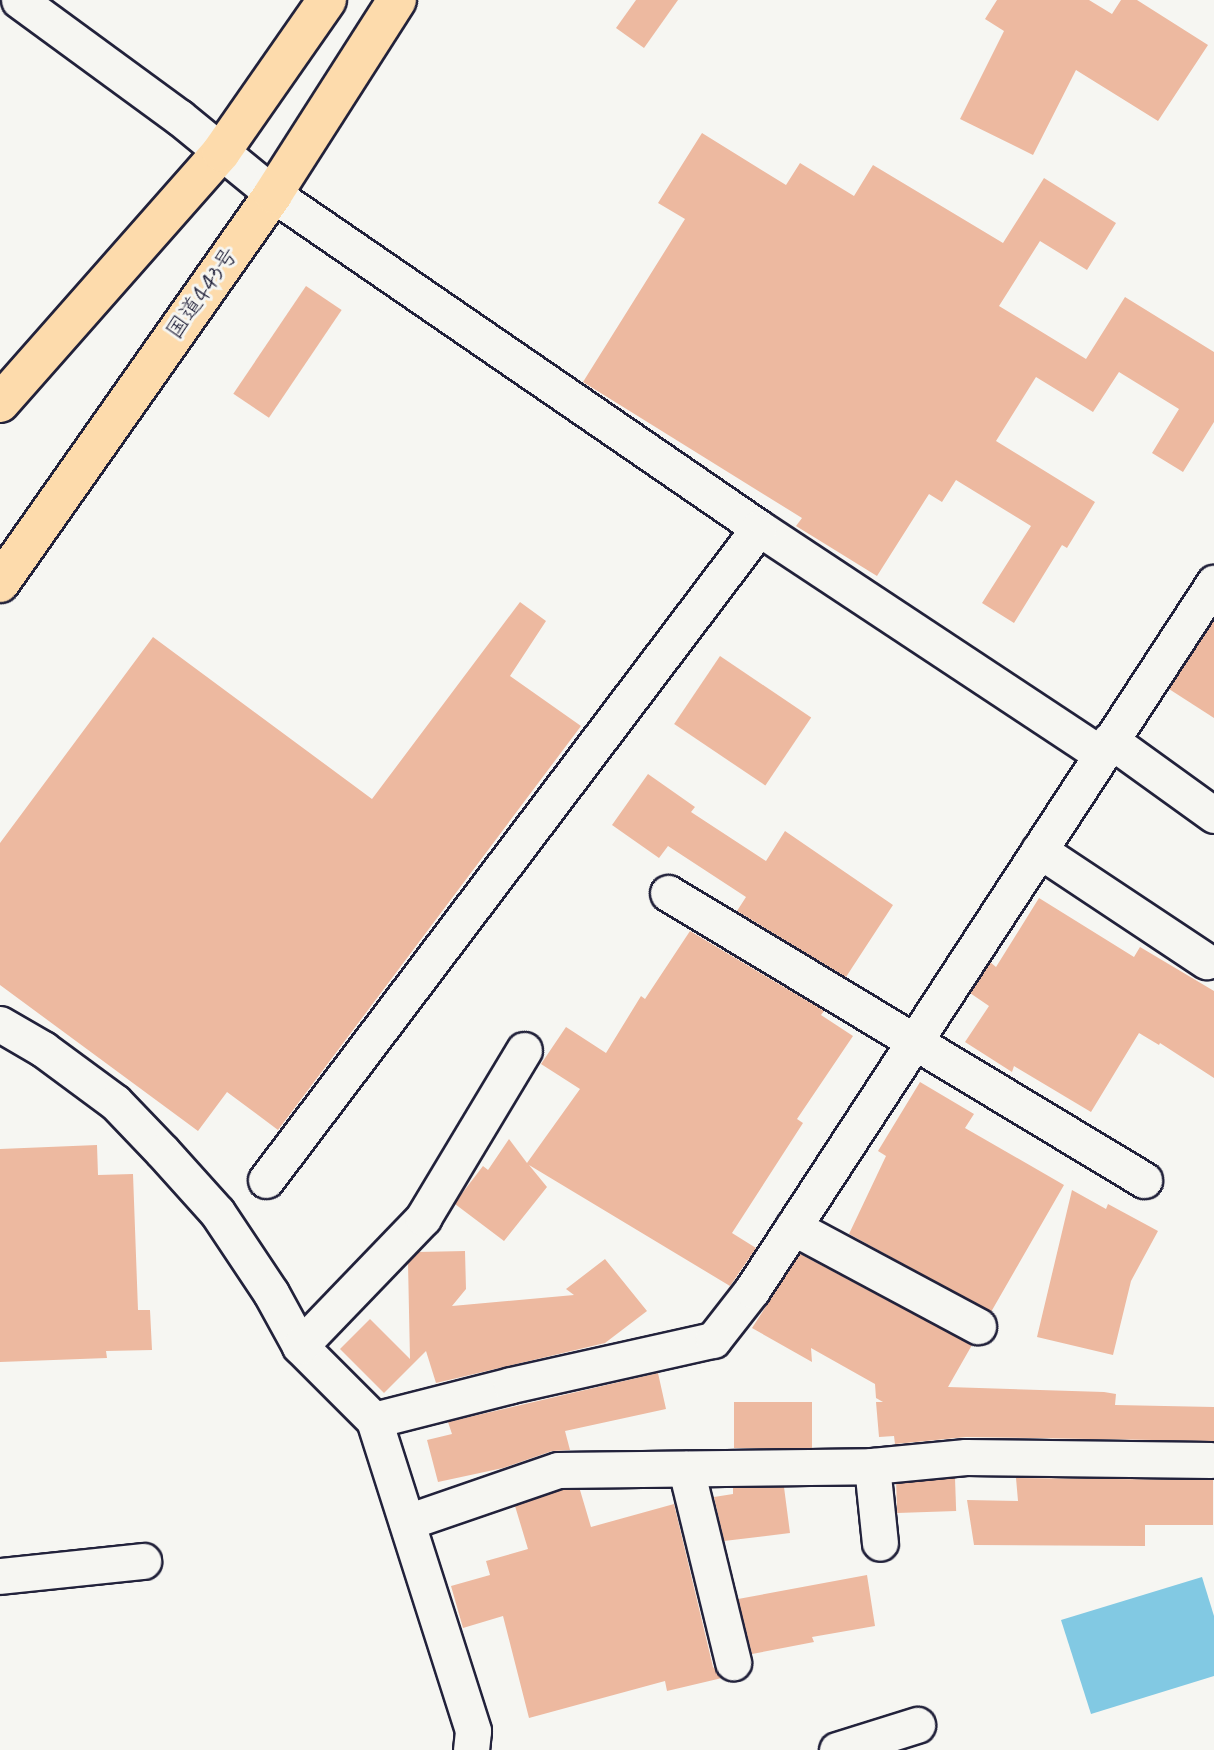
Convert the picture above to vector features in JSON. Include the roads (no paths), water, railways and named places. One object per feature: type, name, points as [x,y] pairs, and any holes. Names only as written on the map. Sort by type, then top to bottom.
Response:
[{"type":"highway","points":[[0,403],[221,152],[327,0]]},
{"type":"highway","name":"国道443号","points":[[0,583],[273,194],[397,0]]},
{"type":"street","points":[[19,0],[273,194],[759,528],[1214,815]]},
{"type":"street","points":[[266,1180],[759,528]]},
{"type":"street","points":[[374,1420],[498,1388],[713,1340],[752,1290],[1214,583]]},
{"type":"street","points":[[1039,850],[1206,961]]},
{"type":"street","points":[[668,893],[1144,1180]]},
{"type":"street","points":[[0,1024],[43,1049],[115,1102],[162,1151],[217,1212],[271,1293],[300,1346],[374,1420],[473,1731],[471,1750]]},
{"type":"street","points":[[300,1346],[423,1218],[524,1050]]},
{"type":"street","points":[[793,1227],[978,1326]]},
{"type":"street","points":[[407,1522],[558,1471],[872,1466],[966,1457],[1211,1460]]},
{"type":"street","points":[[872,1466],[880,1543]]},
{"type":"street","points":[[686,1469],[733,1662]]},
{"type":"street","points":[[0,1576],[143,1561]]},
{"type":"street","points":[[836,1750],[918,1725]]},
{"type":"water","points":[[1202,1577],[1214,1616],[1214,1676],[1091,1714],[1061,1620]]}]
